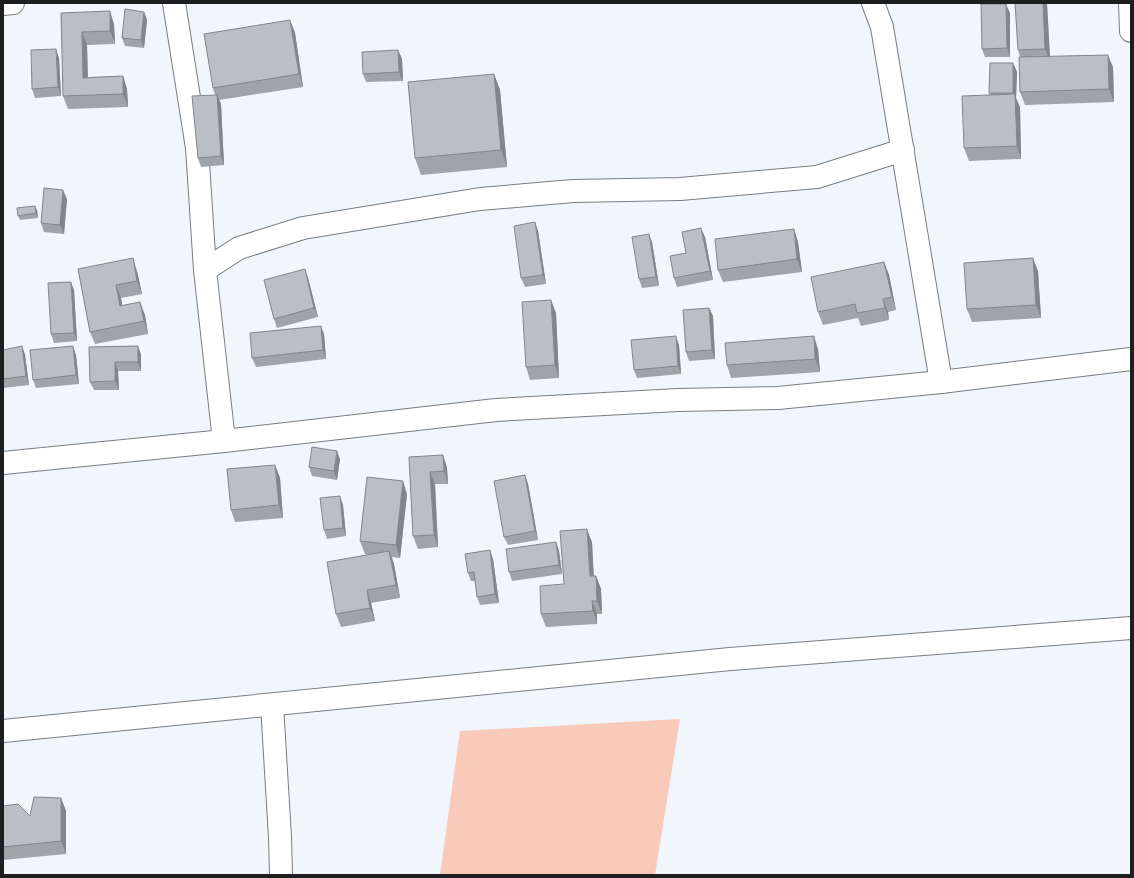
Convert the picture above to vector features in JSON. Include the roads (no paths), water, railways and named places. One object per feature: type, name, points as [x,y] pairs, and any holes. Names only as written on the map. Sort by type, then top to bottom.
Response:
[{"type":"street","points":[[3,4],[13,3]]},
{"type":"street","points":[[174,3],[197,148],[205,270],[224,441]]},
{"type":"street","points":[[873,3],[882,27],[940,382]]},
{"type":"street","points":[[1130,3],[1131,31]]},
{"type":"street","points":[[205,270],[239,248],[303,228],[480,199],[573,191],[680,189],[817,177],[902,150]]},
{"type":"street","points":[[3,463],[224,441],[496,410],[678,400],[778,398],[940,382],[1131,359]]},
{"type":"street","points":[[3,731],[722,660],[1131,628]]},
{"type":"street","points":[[272,705],[281,875]]}]
